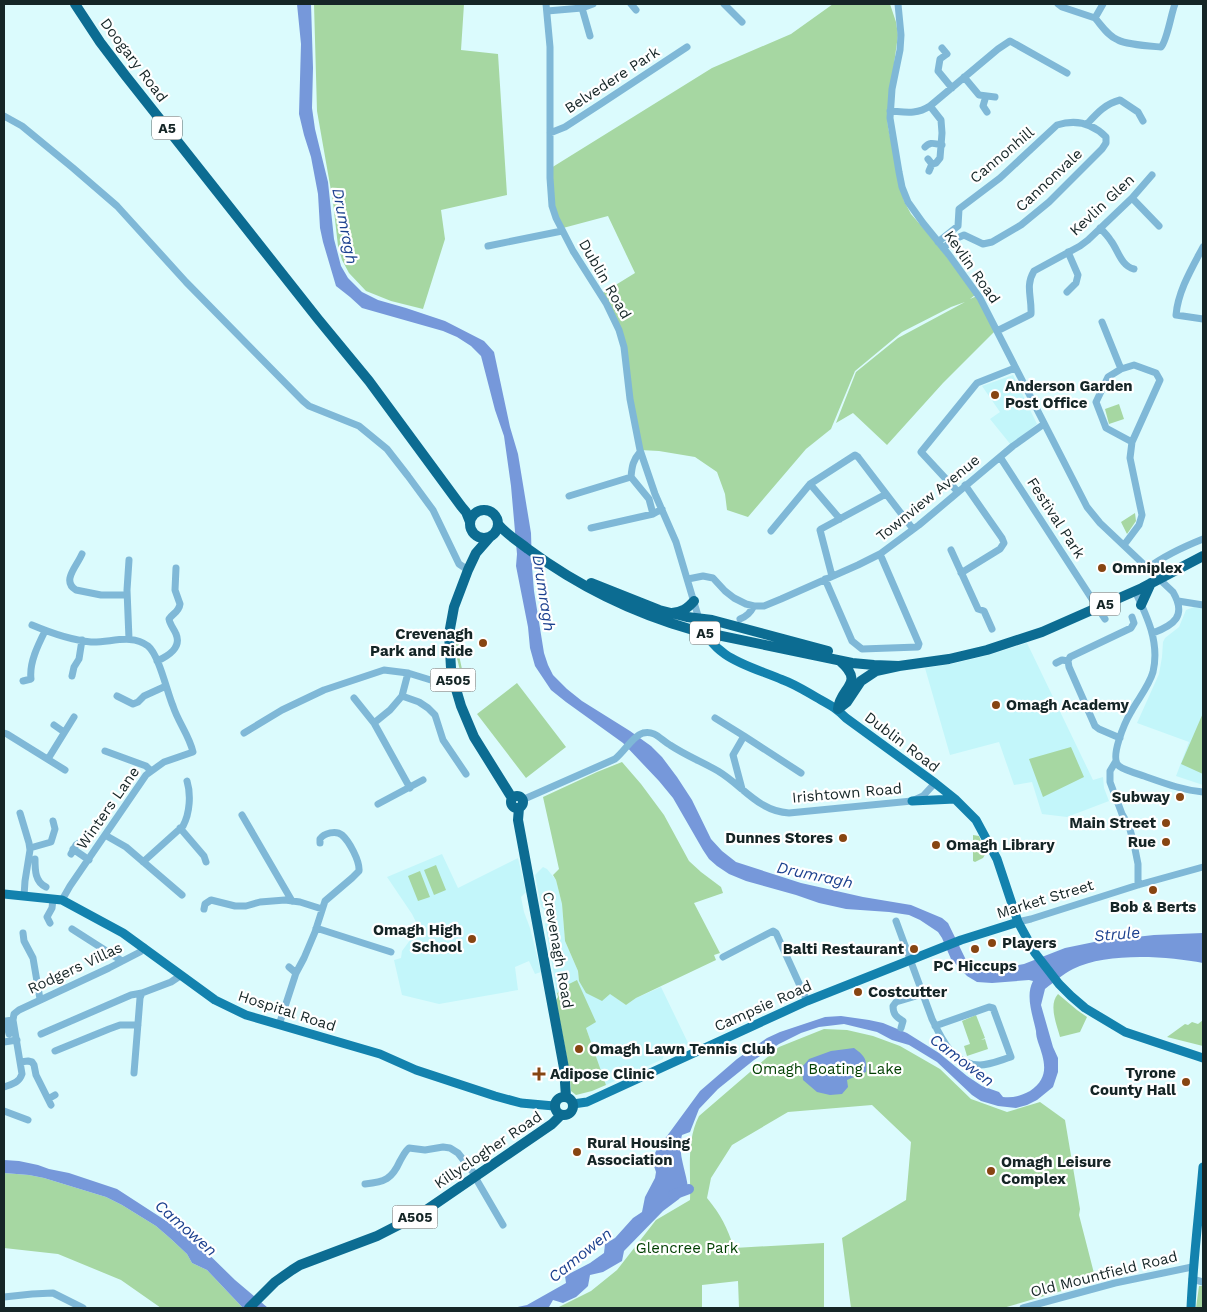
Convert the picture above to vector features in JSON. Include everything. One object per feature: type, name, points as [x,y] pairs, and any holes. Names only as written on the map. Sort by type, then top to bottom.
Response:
[{"type":"highway","name":"Doogary Road","points":[[75,4],[125,75],[369,381],[461,506]]},
{"type":"highway","name":"A5","points":[[461,506],[477,512],[486,510],[492,512],[497,520],[494,531],[509,534],[544,561],[578,582],[638,611],[679,626],[874,666],[899,666],[949,659],[987,650],[1042,632],[1147,587],[1203,556]]},
{"type":"highway","name":"A5","points":[[461,506],[470,522],[470,529],[475,535]]},
{"type":"highway","points":[[470,522],[477,512]]},
{"type":"highway","name":"Crevenagh Road","points":[[494,531],[476,552],[454,607],[449,634],[453,679],[461,706],[474,737],[518,802],[518,820],[569,1101]]},
{"type":"highway","points":[[475,535],[480,538],[494,531]]},
{"type":"highway","name":"Crevenagh Road","points":[[475,535],[476,552]]},
{"type":"highway","points":[[555,568],[668,613],[700,621],[716,621],[859,659],[874,666]]},
{"type":"highway","points":[[1119,598],[1141,604],[1147,587]]},
{"type":"highway","points":[[668,613],[681,612],[687,609],[694,601]]},
{"type":"highway","points":[[838,709],[839,702],[850,685],[852,677],[848,667],[839,660]]},
{"type":"highway","points":[[838,709],[848,702],[861,681],[876,671],[899,666]]},
{"type":"highway","name":"A505","points":[[559,1098],[569,1101],[573,1108],[569,1113],[558,1111],[556,1100],[559,1098]]},
{"type":"highway","name":"Killyclogher Road","points":[[249,1308],[275,1282],[300,1265],[377,1236],[422,1213],[552,1124],[558,1111]]},
{"type":"main road","name":"Dublin Road","points":[[700,621],[711,641],[722,653],[737,662],[798,686],[838,709],[846,718],[955,799],[979,824],[996,859],[1018,922],[1035,953],[1059,984],[1085,1008],[1125,1032],[1203,1058]]},
{"type":"main road","points":[[912,801],[955,799]]},
{"type":"main road","name":"Hospital Road","points":[[4,894],[58,899],[123,933],[215,1000],[246,1015],[380,1054],[416,1070],[495,1096],[558,1111]]},
{"type":"main road","name":"Market Street","points":[[942,947],[1018,922]]},
{"type":"main road","name":"Campsie Road","points":[[569,1101],[587,1102],[807,1001],[942,947]]},
{"type":"main road","points":[[1191,1308],[1192,1268],[1203,1167]]},
{"type":"street","points":[[546,7],[582,8],[593,4]]},
{"type":"street","points":[[724,4],[742,22]]},
{"type":"street","name":"Kevlin Road","points":[[898,4],[901,35],[900,50],[892,89],[890,111],[899,172],[908,202],[976,292],[1089,510],[1100,523],[1173,592],[1178,601]]},
{"type":"street","points":[[1058,4],[1096,18],[1106,32],[1118,41],[1161,47],[1164,44],[1170,16],[1175,4]]},
{"type":"street","points":[[1096,18],[1102,4]]},
{"type":"street","name":"Dublin Road","points":[[546,7],[550,47],[550,184],[552,206],[573,251],[606,303],[619,330],[624,346],[630,399],[640,452],[655,494],[676,542],[700,621]]},
{"type":"street","points":[[582,8],[590,36]]},
{"type":"street","points":[[890,111],[914,113],[930,106],[1010,41],[1067,72]]},
{"type":"street","name":"Belvedere Park","points":[[550,133],[595,108],[687,47]]},
{"type":"street","points":[[942,48],[947,54],[940,59],[938,71],[952,88]]},
{"type":"street","points":[[964,78],[979,95],[995,97]]},
{"type":"street","points":[[986,96],[983,106],[987,112]]},
{"type":"street","points":[[1087,124],[1109,103],[1120,100],[1138,112],[1143,121]]},
{"type":"street","points":[[930,106],[941,120],[942,133],[940,158],[936,163],[930,165]]},
{"type":"street","points":[[4,116],[22,126],[117,206],[186,282],[303,401],[309,406],[359,426],[386,449],[433,510],[459,564],[468,570]]},
{"type":"street","name":"Cannonhill","points":[[941,245],[958,226],[959,209],[1000,178],[1057,125],[1068,122],[1087,124],[1092,125],[1102,133]]},
{"type":"street","name":"Cannonvale","points":[[941,245],[964,235],[983,244],[992,242],[1021,224],[1050,202],[1102,149],[1107,140],[1102,133]]},
{"type":"street","points":[[925,147],[931,143],[942,145]]},
{"type":"street","name":"Kevlin Glen","points":[[997,331],[1031,314],[1032,303],[1029,288],[1030,278],[1034,271],[1088,240],[1132,198],[1152,175]]},
{"type":"street","points":[[1132,198],[1160,228]]},
{"type":"street","points":[[1100,228],[1112,241],[1122,260],[1130,270]]},
{"type":"street","points":[[488,246],[562,230]]},
{"type":"street","points":[[1203,247],[1189,273],[1177,304],[1176,315],[1203,319]]},
{"type":"street","points":[[1066,294],[1076,283],[1078,275],[1068,252]]},
{"type":"street","points":[[1102,322],[1121,369]]},
{"type":"street","points":[[1124,545],[1139,524],[1142,515],[1130,458],[1132,442],[1160,380],[1156,373],[1134,365],[1121,369],[1108,377],[1096,402],[1106,428],[1132,442]]},
{"type":"street","points":[[958,492],[922,452],[977,383],[1016,368]]},
{"type":"street","name":"Townview Avenue","points":[[754,606],[764,606],[781,600],[880,554],[1044,424]]},
{"type":"street","points":[[640,452],[633,462],[631,477],[649,499],[653,514]]},
{"type":"street","points":[[771,531],[810,484],[855,455],[913,529]]},
{"type":"street","name":"Festival Park","points":[[1000,457],[1105,619]]},
{"type":"street","points":[[569,496],[631,477]]},
{"type":"street","points":[[810,484],[840,519]]},
{"type":"street","points":[[961,573],[1000,548],[1004,543],[965,485]]},
{"type":"street","points":[[880,554],[919,644],[918,647],[862,649],[852,641],[829,578],[820,530],[886,494]]},
{"type":"street","points":[[591,528],[653,514],[662,509]]},
{"type":"street","points":[[1148,568],[1178,549],[1203,539]]},
{"type":"street","points":[[950,550],[978,609],[984,610],[992,629]]},
{"type":"street","points":[[82,554],[71,574],[69,581],[72,588],[101,595],[127,595]]},
{"type":"street","points":[[129,560],[127,595],[129,639]]},
{"type":"street","points":[[157,661],[171,653],[178,644],[176,634],[169,619],[178,612],[180,604],[175,590],[176,568]]},
{"type":"street","points":[[688,579],[703,576],[713,578],[734,598],[754,606],[748,615],[740,619]]},
{"type":"street","points":[[1135,591],[1153,634],[1155,646],[1153,671],[1130,714],[1120,738],[1115,753],[1116,761],[1119,766],[1136,774],[1188,790],[1203,792]]},
{"type":"street","points":[[1153,634],[1167,628],[1174,621],[1180,609],[1178,601],[1203,605]]},
{"type":"street","points":[[1120,738],[1099,730],[1095,726],[1078,689],[1068,661],[1070,657],[1131,628],[1134,623],[1132,617]]},
{"type":"street","points":[[32,625],[65,638],[93,642],[129,639],[148,646],[154,654],[166,686],[132,704],[117,696]]},
{"type":"street","points":[[24,681],[31,679],[32,662],[45,630]]},
{"type":"street","points":[[72,676],[74,667],[79,659],[82,640]]},
{"type":"street","points":[[1056,663],[1062,660],[1068,661]]},
{"type":"street","points":[[244,733],[282,710],[324,690],[384,670],[408,673],[434,681],[453,679]]},
{"type":"street","points":[[374,723],[390,710],[402,696],[408,673]]},
{"type":"street","name":"Winters Lane","points":[[58,899],[89,860],[146,775],[164,762],[193,752],[191,744],[173,709],[166,686]]},
{"type":"street","points":[[402,696],[419,702],[435,715],[443,740],[466,774]]},
{"type":"street","points":[[354,698],[374,723],[410,788]]},
{"type":"street","points":[[48,759],[74,717]]},
{"type":"street","points":[[715,718],[802,773]]},
{"type":"street","points":[[54,725],[64,732]]},
{"type":"street","points":[[4,733],[65,770]]},
{"type":"street","name":"Irishtown Road","points":[[518,802],[621,755],[638,735],[645,733],[659,736],[669,745],[719,772],[765,807],[781,812],[912,801],[923,796],[935,783]]},
{"type":"street","points":[[742,789],[733,755],[744,736]]},
{"type":"street","points":[[106,751],[146,766],[151,771]]},
{"type":"street","points":[[1116,761],[1110,771],[1110,782],[1122,814],[1129,826],[1134,844],[1138,864],[1138,885]]},
{"type":"street","points":[[378,804],[423,780]]},
{"type":"street","points":[[143,862],[180,828],[187,818],[189,808],[187,781]]},
{"type":"street","points":[[20,813],[30,848],[24,896]]},
{"type":"street","points":[[242,815],[292,901]]},
{"type":"street","points":[[30,848],[51,842],[55,829],[53,821]]},
{"type":"street","points":[[180,828],[204,856],[206,862]]},
{"type":"street","points":[[279,1025],[296,973],[304,958],[325,901],[352,878],[359,867],[357,859],[342,835],[328,833],[322,836],[320,844]]},
{"type":"street","points":[[105,835],[126,847],[182,894]]},
{"type":"street","points":[[79,842],[72,851],[89,860]]},
{"type":"street","points":[[35,858],[37,880],[46,887]]},
{"type":"street","name":"Market Street","points":[[1018,922],[1203,867]]},
{"type":"street","points":[[26,874],[36,873]]},
{"type":"street","points":[[50,923],[47,917],[58,899]]},
{"type":"street","points":[[204,908],[205,904],[211,900],[235,906],[285,900],[300,902],[322,909]]},
{"type":"street","points":[[896,921],[935,1026],[943,1043],[955,1055],[968,1063],[982,1065],[1011,1057],[993,1008],[989,1007],[935,1026]]},
{"type":"street","points":[[316,928],[391,952]]},
{"type":"street","points":[[72,929],[122,962]]},
{"type":"street","points":[[723,957],[774,931],[807,1001]]},
{"type":"street","points":[[23,933],[24,941],[33,958],[40,999]]},
{"type":"street","name":"Rodgers Villas","points":[[13,1020],[14,1014],[19,1010],[122,962],[140,952],[144,947]]},
{"type":"street","points":[[289,967],[296,973]]},
{"type":"street","points":[[42,1034],[131,996],[171,982],[180,976]]},
{"type":"street","points":[[134,1073],[142,993]]},
{"type":"street","points":[[901,1028],[903,1021],[896,1017],[893,1012],[893,1006],[896,1002],[923,994]]},
{"type":"street","points":[[4,1087],[20,1080],[22,1074],[13,1020],[6,1021],[9,1034]]},
{"type":"street","points":[[55,1051],[120,1025],[138,1025]]},
{"type":"street","points":[[4,1042],[17,1040]]},
{"type":"street","points":[[20,1062],[32,1062],[36,1074],[51,1100]]},
{"type":"street","points":[[4,1111],[28,1120]]},
{"type":"street","points":[[365,1184],[375,1183],[392,1176],[405,1151],[409,1148],[425,1150],[443,1147],[450,1148],[458,1153],[475,1177],[503,1226]]},
{"type":"street","name":"Old Mountfield Road","points":[[1023,1308],[1115,1283],[1192,1268]]},
{"type":"street","points":[[1192,1278],[1203,1282]]},
{"type":"street","points":[[4,1298],[53,1293],[83,1308]]},
{"type":"shaded area","points":[[1013,375],[1037,424],[1011,445],[990,419],[1000,412],[982,386]]},
{"type":"shaded area","points":[[1194,607],[1203,609],[1203,785],[1176,776],[1189,742],[1137,723],[1159,674],[1163,642],[1165,638],[1179,627],[1186,610]]},
{"type":"shaded area","name":"Omagh Academy","points":[[1027,643],[1093,780],[1103,777],[1104,788],[1109,801],[1067,817],[1042,814],[1032,782],[1014,785],[999,742],[950,755],[925,668],[989,655]]},
{"type":"shaded area","name":"Omagh High School","points":[[442,854],[458,888],[518,858],[526,892],[521,897],[524,912],[541,972],[535,974],[529,961],[515,967],[518,990],[439,1004],[402,995],[394,960],[401,958],[402,951],[419,928],[412,914],[387,877]]},
{"type":"shaded area","points":[[543,867],[556,880],[562,904],[565,941],[578,971],[579,981],[609,993],[626,1005],[636,998],[661,987],[690,1047],[684,1043],[664,1051],[663,1059],[606,1085],[586,1028],[563,990],[555,994],[556,987],[545,924],[547,922],[546,911],[541,907],[535,875]]},
{"type":"green space","points":[[314,4],[464,4],[461,50],[498,54],[507,195],[441,210],[445,239],[423,309],[391,301],[366,291],[349,273],[342,260],[338,246],[333,202],[317,111]]},
{"type":"green space","points":[[833,4],[890,4],[898,35],[887,115],[904,201],[911,214],[937,244],[975,295],[970,299],[977,296],[995,331],[943,383],[887,445],[853,413],[836,423],[856,372],[898,338],[965,302],[951,307],[902,332],[855,371],[831,429],[806,449],[748,517],[727,510],[725,494],[717,472],[695,457],[640,450],[624,347],[601,294],[635,273],[608,216],[563,228],[556,218],[551,168],[712,68],[791,34]]},
{"type":"green space","points":[[1119,404],[1124,419],[1109,424],[1105,409]]},
{"type":"green space","points":[[1135,513],[1136,521],[1127,534],[1121,522]]},
{"type":"green space","points":[[462,639],[461,643],[457,646],[465,683],[463,683],[456,654],[456,640]]},
{"type":"green space","points":[[517,683],[566,747],[526,778],[477,714]]},
{"type":"green space","points":[[1203,713],[1203,774],[1181,764]]},
{"type":"green space","points":[[1071,747],[1084,777],[1043,797],[1029,759]]},
{"type":"green space","points":[[622,762],[664,815],[689,861],[721,887],[723,893],[694,903],[720,953],[714,955],[716,960],[636,998],[626,1005],[610,994],[602,1001],[586,993],[579,981],[578,971],[565,941],[562,904],[553,875],[559,869],[543,797]]},
{"type":"green space","points":[[973,835],[979,836],[986,853],[983,858],[975,862],[973,861],[973,852],[977,847],[973,843]]},
{"type":"green space","points":[[436,865],[446,890],[434,895],[424,870]]},
{"type":"green space","points":[[420,871],[430,897],[418,901],[408,876]]},
{"type":"green space","name":"Omagh Lawn Tennis Club","points":[[577,980],[596,1022],[586,1028],[606,1085],[576,1095],[571,1091],[567,1057],[556,1000],[558,997],[557,993],[563,990],[563,987]]},
{"type":"green space","points":[[1058,994],[1087,1017],[1080,1032],[1060,1037],[1053,1009]]},
{"type":"green space","points":[[976,1015],[985,1038],[981,1040],[985,1039],[988,1049],[967,1056],[964,1046],[970,1044],[962,1021]]},
{"type":"green space","points":[[1203,1020],[1203,1046],[1167,1037],[1185,1024],[1188,1025],[1192,1022],[1198,1024]]},
{"type":"green space","points":[[824,1029],[847,1030],[873,1036],[900,1046],[940,1069],[971,1099],[1007,1112],[1040,1102],[1065,1120],[1080,1209],[1079,1215],[1096,1281],[1003,1308],[851,1308],[842,1238],[906,1200],[911,1142],[872,1105],[788,1112],[732,1145],[711,1178],[707,1198],[723,1222],[734,1248],[824,1243],[824,1308],[739,1308],[738,1281],[702,1285],[702,1308],[557,1308],[591,1291],[617,1270],[656,1220],[690,1200],[692,1136],[699,1116],[779,1047]]},
{"type":"green space","points":[[4,1173],[44,1178],[106,1197],[122,1205],[156,1226],[187,1254],[192,1263],[207,1270],[243,1308],[161,1308],[121,1280],[58,1254],[4,1248]]},
{"type":"green space","points":[[1199,1286],[1203,1286],[1203,1308],[1196,1308]]},
{"type":"water","points":[[297,4],[311,4],[312,108],[315,129],[328,182],[334,239],[341,266],[348,278],[362,292],[378,300],[445,321],[484,341],[494,352],[510,427],[518,454],[531,533],[534,591],[544,653],[548,665],[553,675],[567,689],[582,701],[651,746],[662,757],[692,800],[711,839],[722,851],[736,862],[801,883],[863,897],[911,905],[942,918],[948,923],[966,960],[993,967],[1024,964],[1065,948],[1099,941],[1154,935],[1203,933],[1203,963],[1155,957],[1102,960],[1073,969],[1045,989],[1041,1005],[1058,1058],[1058,1072],[1053,1087],[1037,1100],[1016,1108],[998,1106],[981,1101],[937,1062],[909,1045],[892,1040],[877,1032],[844,1024],[819,1027],[801,1033],[779,1044],[754,1060],[718,1089],[699,1109],[690,1132],[682,1135],[681,1155],[688,1188],[679,1199],[663,1211],[624,1251],[622,1261],[603,1272],[590,1275],[588,1286],[576,1297],[563,1303],[553,1300],[549,1307],[513,1308],[527,1305],[566,1283],[565,1276],[590,1263],[604,1253],[605,1244],[615,1238],[633,1218],[642,1212],[645,1197],[655,1178],[656,1172],[652,1160],[656,1151],[700,1091],[737,1059],[767,1038],[825,1017],[841,1016],[883,1023],[907,1033],[939,1053],[982,1086],[999,1092],[1003,1097],[1017,1096],[1030,1091],[1036,1086],[1041,1080],[1044,1069],[1043,1056],[1030,1006],[1030,993],[1033,981],[977,982],[967,976],[951,959],[938,932],[909,915],[846,909],[819,903],[729,874],[709,859],[673,798],[623,743],[551,690],[535,666],[530,648],[528,627],[516,566],[517,554],[511,486],[504,436],[481,356],[471,346],[443,331],[362,308],[336,286],[323,242],[320,228],[318,194],[311,157],[299,114],[301,44]]},
{"type":"water","points":[[854,1048],[864,1058],[866,1072],[847,1080],[848,1087],[842,1094],[830,1095],[817,1092],[803,1080],[802,1067],[809,1059],[831,1051]]},
{"type":"water","points":[[4,1160],[38,1165],[117,1189],[191,1237],[235,1280],[268,1308],[243,1308],[207,1270],[192,1263],[187,1254],[156,1226],[122,1205],[106,1197],[44,1178],[4,1173]]},
{"type":"waterway","name":"Camowen","points":[[673,1195],[689,1189]]},
{"type":"place","name":"Anderson Garden Post Office","points":[[995,395]]},
{"type":"place","name":"Omniplex","points":[[1102,568]]},
{"type":"place","name":"Crevenagh Park and Ride","points":[[483,643]]},
{"type":"place","name":"Omagh Academy","points":[[996,705]]},
{"type":"place","name":"Subway","points":[[1180,797]]},
{"type":"place","name":"Main Street","points":[[1166,823]]},
{"type":"place","name":"Dunnes Stores","points":[[843,838]]},
{"type":"place","name":"Rue","points":[[1166,842]]},
{"type":"place","name":"Omagh Library","points":[[936,845]]},
{"type":"place","name":"Bob & Berts","points":[[1153,890]]},
{"type":"place","name":"Omagh High School","points":[[472,939]]},
{"type":"place","name":"Players","points":[[992,943]]},
{"type":"place","name":"Balti Restaurant","points":[[914,949]]},
{"type":"place","name":"PC Hiccups","points":[[975,949]]},
{"type":"place","name":"Costcutter","points":[[858,992]]},
{"type":"place","name":"Omagh Lawn Tennis Club","points":[[579,1049]]},
{"type":"place","name":"Adipose Clinic","points":[[539,1074]]},
{"type":"place","name":"Tyrone County Hall","points":[[1186,1082]]},
{"type":"place","name":"Rural Housing Association","points":[[577,1152]]},
{"type":"place","name":"Omagh Leisure Complex","points":[[991,1171]]},
{"type":"water label","name":"Drumragh","points":[[345,226]]},
{"type":"water label","name":"Drumragh","points":[[544,593]]},
{"type":"water label","name":"Drumragh","points":[[815,875]]},
{"type":"water label","name":"Strule","points":[[1117,934]]},
{"type":"park label","name":"Omagh Boating Lake","points":[[827,1069]]},
{"type":"park label","name":"Glencree Park","points":[[687,1248]]}]
